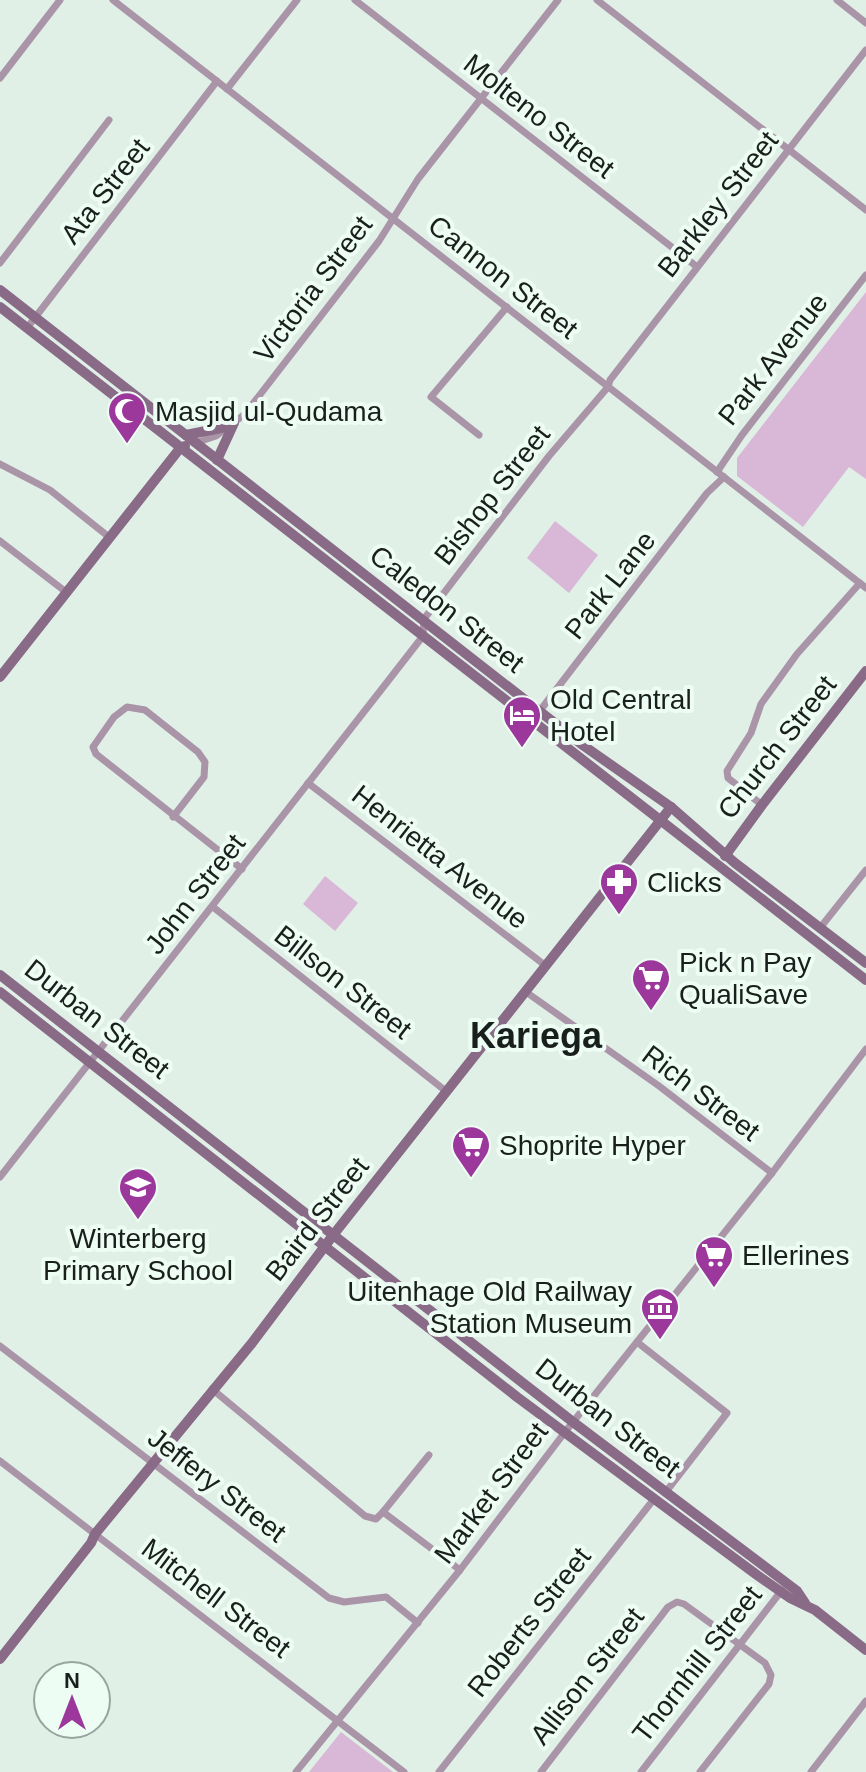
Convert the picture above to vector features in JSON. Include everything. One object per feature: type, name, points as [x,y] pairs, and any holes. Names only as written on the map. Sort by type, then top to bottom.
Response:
[{"type":"street","points":[[0,78],[60,0]]},
{"type":"street","name":"Cannon Street","points":[[113,0],[863,585]]},
{"type":"street","points":[[227,89],[297,0]]},
{"type":"street","name":"Molteno Street","points":[[355,0],[696,266]]},
{"type":"street","name":"Victoria Street","points":[[195,443],[216,436],[245,414],[379,241],[418,179],[558,0]]},
{"type":"street","points":[[597,0],[866,210]]},
{"type":"street","points":[[837,0],[866,23]]},
{"type":"street","name":"Barkley Street","points":[[608,387],[610,380],[696,266],[866,50]]},
{"type":"street","name":"Ata Street","points":[[27,328],[217,81]]},
{"type":"street","points":[[0,263],[109,120]]},
{"type":"street","name":"Park Avenue","points":[[721,474],[742,435],[866,275]]},
{"type":"street","name":"Caledon Street","points":[[0,290],[540,711],[671,807],[735,863],[865,960]]},
{"type":"street","name":"Caledon Street","points":[[0,307],[866,980]]},
{"type":"street","points":[[479,435],[431,397],[507,307]]},
{"type":"street","name":"Bishop Street","points":[[424,619],[556,447],[608,387]]},
{"type":"street","points":[[186,435],[232,425]]},
{"type":"street","points":[[217,460],[232,425]]},
{"type":"street","points":[[0,677],[181,447],[195,443]]},
{"type":"street","points":[[0,464],[50,490],[109,537]]},
{"type":"street","name":"Park Lane","points":[[532,721],[721,474]]},
{"type":"street","points":[[0,541],[66,592]]},
{"type":"street","points":[[762,805],[728,778],[727,771],[751,733],[761,704],[797,654],[863,585]]},
{"type":"street","points":[[423,636],[424,619]]},
{"type":"street","name":"John Street","points":[[0,1177],[423,636]]},
{"type":"street","name":"Church Street","points":[[726,853],[866,671]]},
{"type":"street","points":[[173,817],[204,777],[205,762],[193,748],[145,710],[127,707],[109,723],[93,747],[94,752],[173,817],[242,869]]},
{"type":"street","name":"Henrietta Avenue","points":[[308,783],[546,966]]},
{"type":"street","name":"Baird Street","points":[[0,1659],[95,1534],[252,1343],[334,1234],[671,807]]},
{"type":"street","points":[[706,856],[726,853],[724,863],[728,873]]},
{"type":"street","points":[[820,928],[866,870]]},
{"type":"street","name":"Billson Street","points":[[213,907],[447,1092]]},
{"type":"street","name":"Durban Street","points":[[0,975],[784,1588]]},
{"type":"street","name":"Durban Street","points":[[0,992],[565,1432],[866,1650]]},
{"type":"street","name":"Rich Street","points":[[526,992],[659,1086],[772,1173]]},
{"type":"street","name":"Market Street","points":[[296,1772],[460,1570],[866,1049]]},
{"type":"street","points":[[637,1342],[727,1413],[665,1493]]},
{"type":"street","name":"Jeffery Street","points":[[0,1346],[329,1598],[344,1602],[386,1597],[418,1623]]},
{"type":"street","points":[[212,1389],[369,1518],[376,1519],[383,1512],[429,1455]]},
{"type":"street","name":"Mitchell Street","points":[[0,1461],[404,1772]]},
{"type":"street","name":"Roberts Street","points":[[439,1772],[654,1499]]},
{"type":"street","points":[[383,1512],[460,1570]]},
{"type":"street","name":"Thornhill Street","points":[[641,1772],[784,1588]]},
{"type":"street","name":"Allison Street","points":[[541,1772],[668,1607],[675,1602],[684,1604],[739,1646]]},
{"type":"street","points":[[700,1772],[770,1680],[768,1665],[739,1646]]},
{"type":"street","points":[[811,1772],[866,1701]]},
{"type":"shaded area","points":[[866,292],[866,479],[849,467],[803,527],[737,476],[737,458]]},
{"type":"shaded area","points":[[555,521],[598,555],[569,593],[527,558]]},
{"type":"shaded area","points":[[325,876],[358,903],[335,931],[303,904]]},
{"type":"shaded area","points":[[341,1732],[393,1772],[309,1772]]},
{"type":"place","name":"Masjid ul-Qudama","points":[[127,445]]},
{"type":"place","name":"Old Central Hotel","points":[[522,749]]},
{"type":"place","name":"Clicks","points":[[619,916]]},
{"type":"place","name":"Pick n Pay QualiSave","points":[[651,1012]]},
{"type":"place","name":"Shoprite Hyper","points":[[471,1179]]},
{"type":"place","name":"Winterberg Primary School","points":[[138,1221]]},
{"type":"place","name":"Ellerines","points":[[714,1289]]},
{"type":"place","name":"Uitenhage Old Railway Station Museum","points":[[660,1341]]},
{"type":"district","name":"Kariega","points":[[536,1035]]}]
